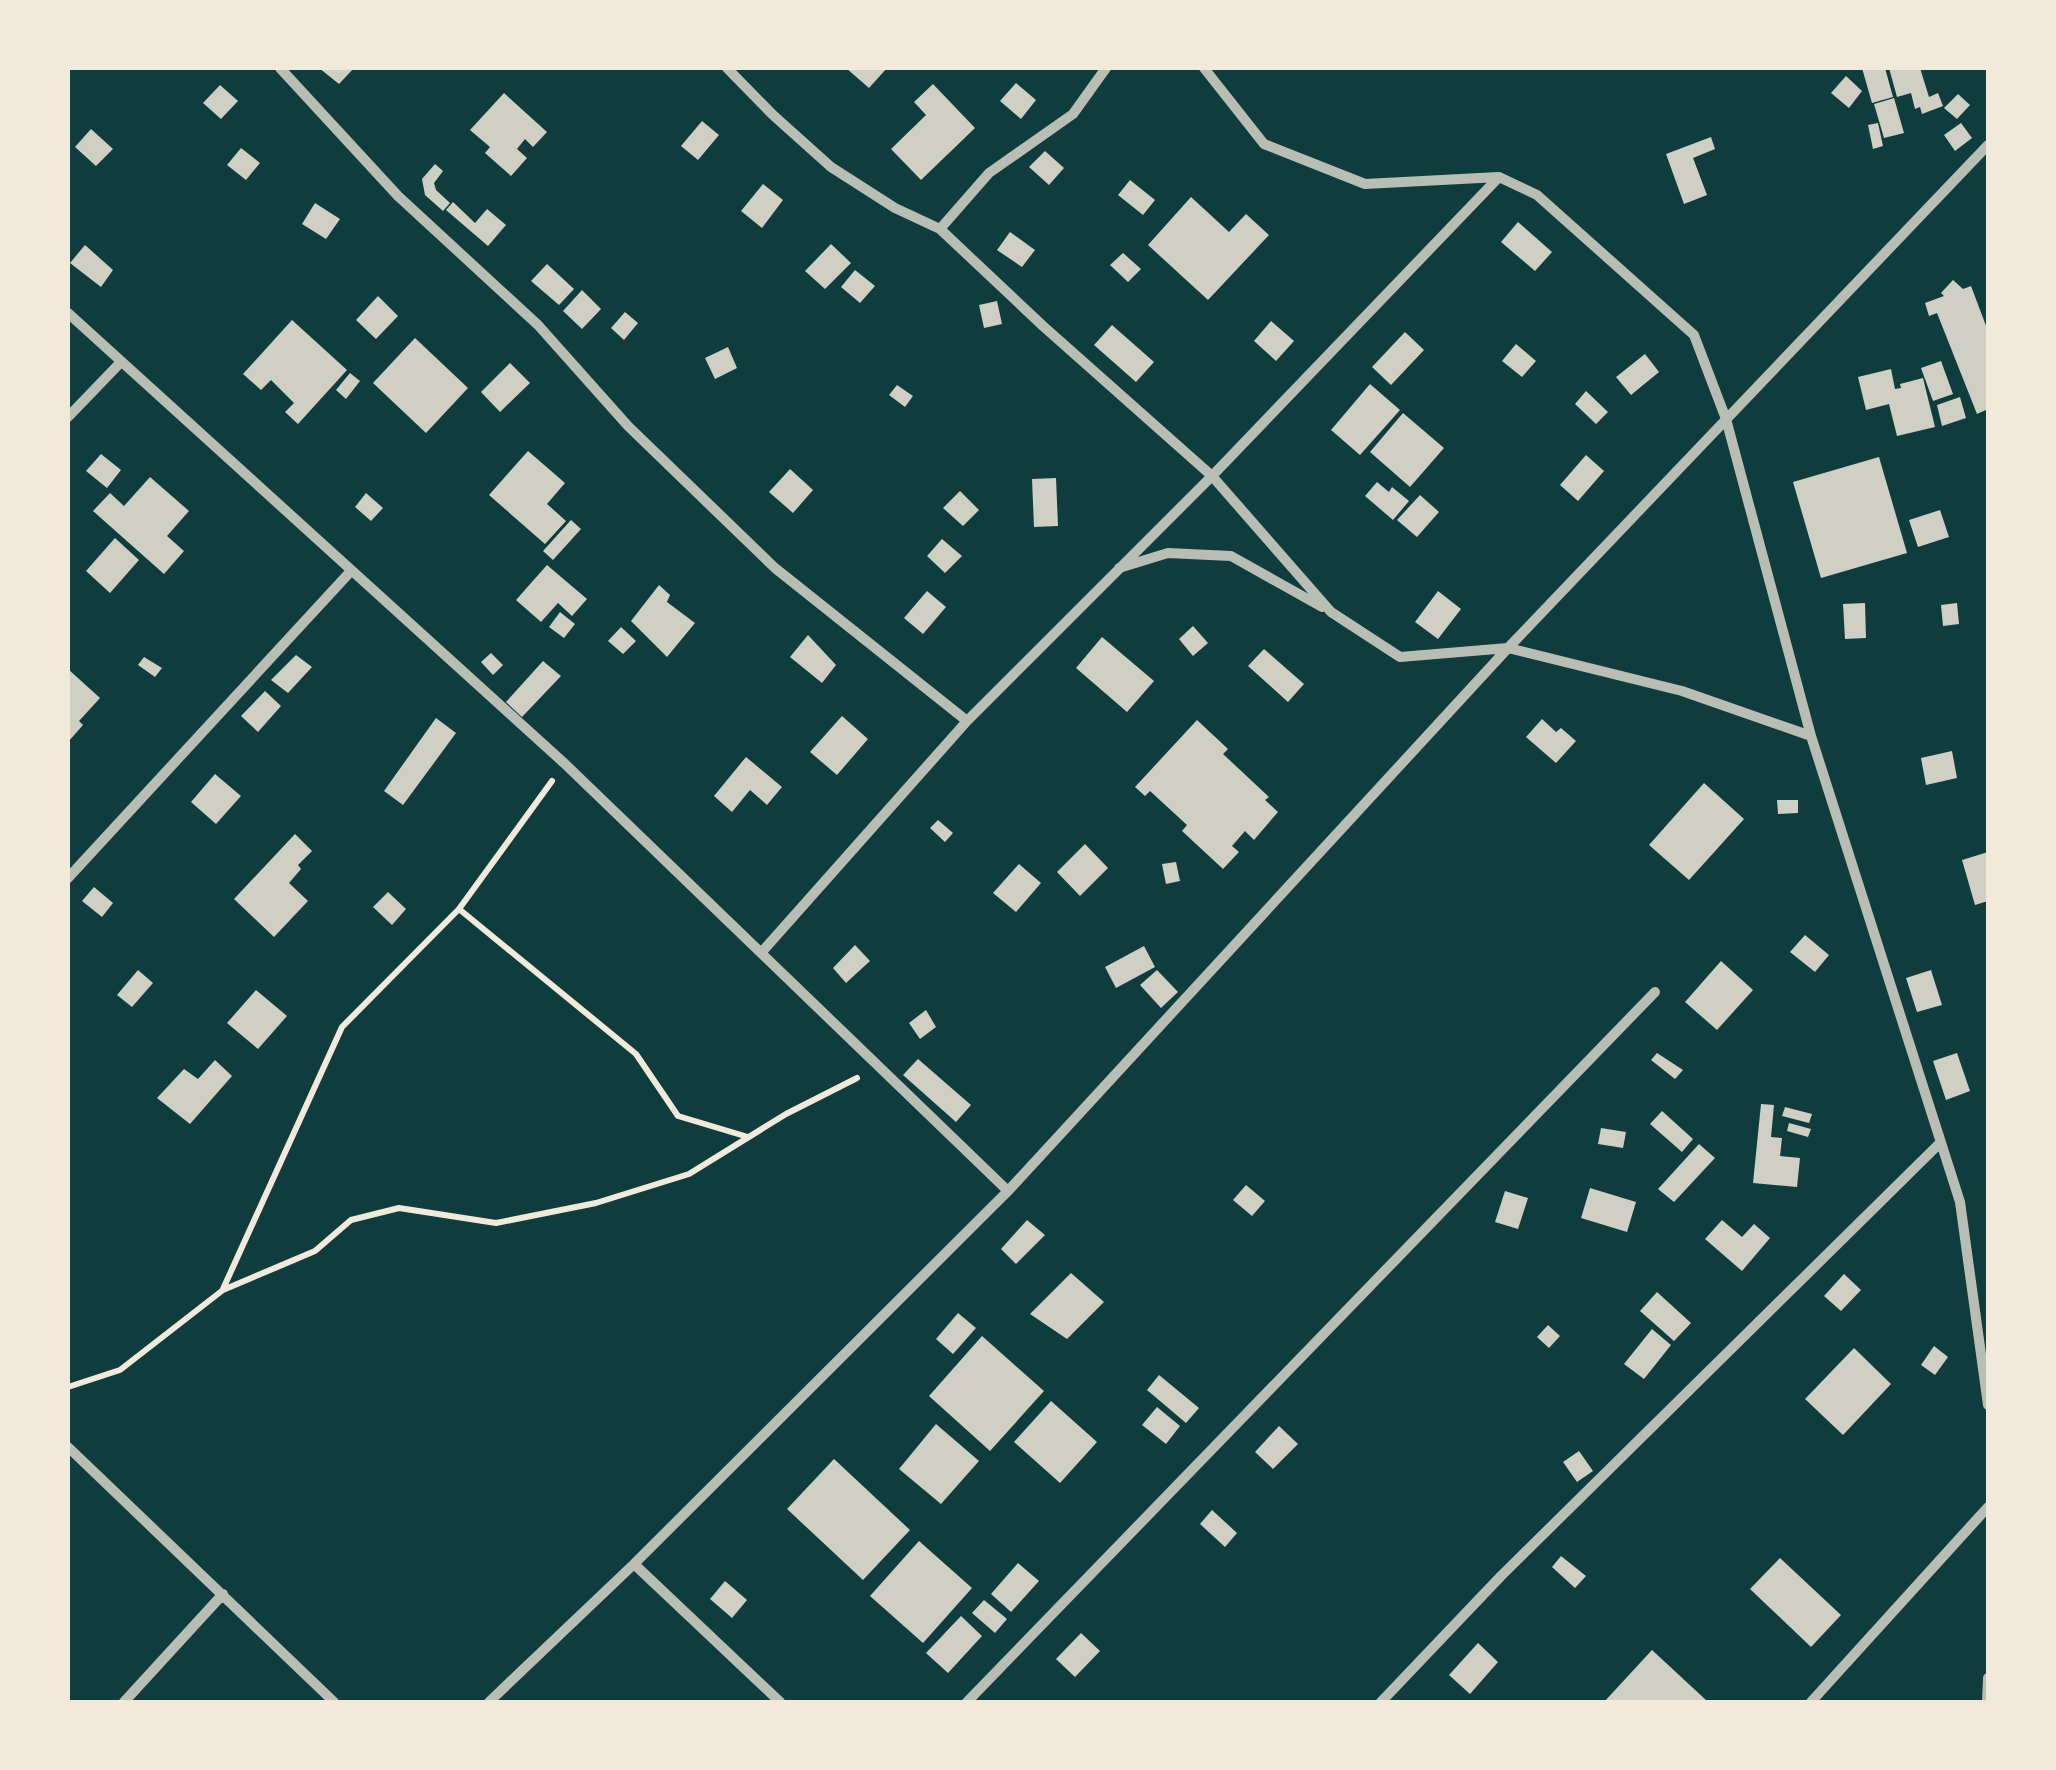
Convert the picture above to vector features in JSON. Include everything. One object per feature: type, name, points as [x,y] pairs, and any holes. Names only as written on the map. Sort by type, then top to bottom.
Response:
[{"type":"street","points":[[280,68],[398,196],[538,325],[628,426],[761,555],[967,721]]},
{"type":"street","points":[[727,68],[831,167],[895,208],[940,229],[1212,476],[1331,612]]},
{"type":"street","points":[[940,229],[990,173],[1073,114],[1106,68]]},
{"type":"street","points":[[1204,68],[1264,144],[1364,184],[1499,177],[1537,195],[1694,335],[1726,419],[1811,736],[1960,1202],[1988,1405]]},
{"type":"street","points":[[489,1702],[634,1564],[1008,1191],[1508,648],[1988,145]]},
{"type":"street","points":[[761,953],[967,721],[1212,476],[1499,177]]},
{"type":"street","points":[[68,314],[564,763],[1008,1191]]},
{"type":"street","points":[[68,417],[120,363]]},
{"type":"street","points":[[1118,569],[1168,553],[1231,556],[1400,656],[1508,648],[1682,692],[1811,736]]},
{"type":"street","points":[[68,878],[351,571]]},
{"type":"street","points":[[966,1702],[1655,992]]},
{"type":"street","points":[[1380,1702],[1940,1143]]},
{"type":"street","points":[[68,1447],[334,1702]]},
{"type":"street","points":[[1811,1702],[1988,1507]]},
{"type":"street","points":[[634,1564],[780,1702]]},
{"type":"street","points":[[124,1702],[223,1594]]},
{"type":"street","points":[[1987,1702],[1988,1678]]},
{"type":"path","points":[[222,1290],[342,1027],[458,910],[532,813],[564,763]]},
{"type":"path","points":[[458,910],[636,1054],[678,1116],[748,1137]]},
{"type":"path","points":[[68,1387],[120,1370],[222,1290],[314,1250],[351,1220],[399,1208],[496,1223],[596,1203],[689,1174],[748,1137],[880,1066]]},
{"type":"building","points":[[319,68],[354,68],[339,84]]},
{"type":"building","points":[[846,68],[887,68],[869,88]]},
{"type":"building","points":[[1862,68],[1885,68],[1893,97],[1872,103]]},
{"type":"building","points":[[1889,68],[1920,68],[1929,97],[1938,93],[1943,106],[1922,114],[1920,107],[1915,109],[1911,93],[1897,97]]},
{"type":"building","points":[[1846,76],[1862,91],[1849,108],[1831,93]]},
{"type":"building","points":[[1016,83],[1036,100],[1021,119],[1000,101]]},
{"type":"building","points":[[933,84],[975,128],[921,180],[891,149],[926,115],[914,102]]},
{"type":"building","points":[[220,85],[238,101],[221,119],[203,103]]},
{"type":"building","points":[[504,93],[547,132],[533,147],[525,139],[517,149],[527,158],[511,176],[485,153],[490,147],[470,130]]},
{"type":"building","points":[[1958,94],[1970,105],[1957,119],[1944,108]]},
{"type":"building","points":[[1894,98],[1904,133],[1884,138],[1874,104]]},
{"type":"building","points":[[702,121],[719,135],[698,160],[681,146]]},
{"type":"building","points":[[1878,123],[1883,146],[1873,149],[1868,125]]},
{"type":"building","points":[[1961,123],[1972,138],[1955,151],[1944,135]]},
{"type":"building","points":[[91,129],[113,149],[96,166],[75,147]]},
{"type":"building","points":[[1711,137],[1715,149],[1693,158],[1707,195],[1684,204],[1666,154]]},
{"type":"building","points":[[241,148],[260,163],[246,180],[227,165]]},
{"type":"building","points":[[1045,151],[1064,168],[1049,185],[1029,167]]},
{"type":"building","points":[[435,164],[443,171],[434,183],[436,190],[450,203],[443,211],[425,195],[422,179]]},
{"type":"building","points":[[1130,180],[1155,200],[1143,215],[1118,195]]},
{"type":"building","points":[[763,184],[783,200],[762,228],[741,211]]},
{"type":"building","points":[[1191,197],[1229,232],[1246,214],[1269,235],[1208,300],[1148,245]]},
{"type":"building","points":[[453,202],[475,223],[487,209],[506,225],[488,246],[446,210]]},
{"type":"building","points":[[315,203],[340,219],[326,239],[302,224]]},
{"type":"building","points":[[1518,222],[1552,252],[1535,271],[1501,242]]},
{"type":"building","points":[[1010,232],[1035,250],[1022,267],[997,250]]},
{"type":"building","points":[[831,244],[851,263],[825,289],[805,271]]},
{"type":"building","points":[[85,245],[113,270],[101,287],[70,263]]},
{"type":"building","points":[[1123,253],[1141,269],[1128,282],[1110,265]]},
{"type":"building","points":[[547,264],[574,289],[559,305],[531,281]]},
{"type":"building","points":[[855,270],[875,286],[860,303],[841,287]]},
{"type":"building","points":[[1953,280],[1963,289],[1971,286],[1988,331],[1988,409],[1977,414],[1937,313],[1929,316],[1925,303],[1944,296],[1941,293]]},
{"type":"building","points":[[582,290],[601,309],[582,329],[563,311]]},
{"type":"building","points":[[378,296],[398,316],[376,339],[356,320]]},
{"type":"building","points":[[997,301],[1002,324],[984,328],[979,305]]},
{"type":"building","points":[[625,312],[638,323],[624,340],[611,328]]},
{"type":"building","points":[[292,320],[347,370],[298,424],[285,412],[294,403],[271,380],[261,390],[243,374]]},
{"type":"building","points":[[1271,321],[1294,341],[1276,361],[1254,341]]},
{"type":"building","points":[[1112,325],[1154,362],[1136,382],[1094,345]]},
{"type":"building","points":[[1405,332],[1424,350],[1391,385],[1372,367]]},
{"type":"building","points":[[415,338],[468,388],[426,433],[373,383]]},
{"type":"building","points":[[1516,344],[1536,361],[1522,377],[1502,361]]},
{"type":"building","points":[[728,347],[737,368],[715,379],[705,358]]},
{"type":"building","points":[[1645,354],[1659,372],[1631,395],[1616,377]]},
{"type":"building","points":[[1941,361],[1953,394],[1933,401],[1921,368]]},
{"type":"building","points":[[510,363],[530,383],[500,412],[481,392]]},
{"type":"building","points":[[1891,369],[1895,389],[1923,378],[1935,427],[1897,436],[1889,404],[1866,410],[1858,377]]},
{"type":"building","points":[[350,373],[360,381],[346,399],[336,390]]},
{"type":"building","points":[[1370,384],[1400,410],[1360,455],[1331,430]]},
{"type":"building","points":[[897,385],[913,396],[905,407],[889,395]]},
{"type":"building","points":[[1586,391],[1608,412],[1596,424],[1575,404]]},
{"type":"building","points":[[1960,397],[1966,418],[1942,426],[1937,405]]},
{"type":"building","points":[[1403,413],[1444,448],[1410,487],[1370,452]]},
{"type":"building","points":[[528,451],[565,483],[547,504],[566,521],[545,544],[489,495]]},
{"type":"building","points":[[101,454],[121,470],[107,488],[86,471]]},
{"type":"building","points":[[1586,455],[1604,471],[1578,501],[1560,485]]},
{"type":"building","points":[[1879,457],[1907,553],[1821,578],[1793,482]]},
{"type":"building","points":[[790,469],[813,490],[793,513],[769,492]]},
{"type":"building","points":[[150,477],[189,511],[167,536],[184,551],[164,574],[93,511],[110,493],[124,506]]},
{"type":"building","points":[[1056,478],[1058,526],[1034,527],[1032,479]]},
{"type":"building","points":[[1377,482],[1389,492],[1392,487],[1409,501],[1393,520],[1365,496]]},
{"type":"building","points":[[960,491],[979,510],[963,526],[943,508]]},
{"type":"building","points":[[366,493],[383,508],[371,521],[355,507]]},
{"type":"building","points":[[1420,495],[1439,512],[1417,537],[1397,520]]},
{"type":"building","points":[[1940,510],[1949,537],[1918,547],[1909,520]]},
{"type":"building","points":[[571,520],[581,529],[553,560],[543,551]]},
{"type":"building","points":[[115,538],[139,560],[110,593],[86,571]]},
{"type":"building","points":[[942,539],[962,556],[945,573],[927,556]]},
{"type":"building","points":[[547,565],[587,599],[572,616],[558,603],[541,622],[516,600]]},
{"type":"building","points":[[659,585],[670,595],[667,602],[695,623],[667,657],[631,621]]},
{"type":"building","points":[[927,591],[946,607],[923,634],[904,618]]},
{"type":"building","points":[[1438,591],[1461,609],[1438,639],[1415,622]]},
{"type":"building","points":[[1865,603],[1866,638],[1845,639],[1843,604]]},
{"type":"building","points":[[1957,603],[1959,624],[1943,626],[1941,605]]},
{"type":"building","points":[[560,612],[575,624],[564,638],[549,627]]},
{"type":"building","points":[[1193,626],[1208,643],[1193,656],[1179,639]]},
{"type":"building","points":[[621,627],[636,641],[623,654],[608,641]]},
{"type":"building","points":[[808,635],[836,665],[822,683],[790,657]]},
{"type":"building","points":[[1102,637],[1154,681],[1127,712],[1076,668]]},
{"type":"building","points":[[1264,649],[1304,684],[1288,702],[1248,666]]},
{"type":"building","points":[[491,653],[503,665],[493,675],[481,662]]},
{"type":"building","points":[[296,655],[312,667],[288,693],[271,680]]},
{"type":"building","points":[[144,657],[162,668],[155,677],[138,665]]},
{"type":"building","points":[[543,661],[561,676],[522,717],[506,702]]},
{"type":"building","points":[[68,669],[100,698],[79,721],[83,725],[68,742]]},
{"type":"building","points":[[265,691],[281,706],[258,732],[241,716]]},
{"type":"building","points":[[842,716],[868,739],[837,775],[810,752]]},
{"type":"building","points":[[436,718],[456,733],[403,805],[384,791]]},
{"type":"building","points":[[1542,719],[1556,732],[1561,728],[1576,741],[1556,763],[1526,737]]},
{"type":"building","points":[[1197,720],[1228,749],[1223,754],[1269,797],[1265,800],[1278,812],[1254,840],[1245,831],[1232,846],[1239,852],[1223,869],[1182,831],[1187,825],[1150,791],[1145,796],[1135,787]]},
{"type":"building","points":[[1952,751],[1957,778],[1926,785],[1921,758]]},
{"type":"building","points":[[746,757],[782,787],[767,805],[750,790],[732,812],[714,796]]},
{"type":"building","points":[[215,774],[241,796],[216,824],[191,802]]},
{"type":"building","points":[[1704,783],[1744,819],[1689,880],[1649,845]]},
{"type":"building","points":[[1777,800],[1798,800],[1798,813],[1778,814]]},
{"type":"building","points":[[938,820],[953,833],[945,842],[930,828]]},
{"type":"building","points":[[295,834],[312,851],[298,865],[301,869],[289,883],[308,901],[274,937],[234,899]]},
{"type":"building","points":[[1085,844],[1108,868],[1080,896],[1057,872]]},
{"type":"building","points":[[1988,852],[1988,901],[1975,905],[1962,860]]},
{"type":"building","points":[[1176,862],[1180,881],[1166,884],[1162,864]]},
{"type":"building","points":[[1019,864],[1041,883],[1016,912],[993,893]]},
{"type":"building","points":[[94,887],[113,903],[102,917],[82,901]]},
{"type":"building","points":[[388,892],[406,909],[392,925],[373,907]]},
{"type":"building","points":[[1805,935],[1829,955],[1815,972],[1790,952]]},
{"type":"building","points":[[855,945],[870,961],[846,983],[833,968]]},
{"type":"building","points":[[1144,946],[1155,967],[1116,988],[1105,967]]},
{"type":"building","points":[[1721,961],[1753,990],[1717,1030],[1685,1002]]},
{"type":"building","points":[[138,970],[153,983],[132,1007],[117,995]]},
{"type":"building","points":[[1157,970],[1178,992],[1161,1008],[1140,985]]},
{"type":"building","points":[[1931,970],[1942,1005],[1917,1012],[1906,978]]},
{"type":"building","points":[[256,990],[287,1016],[258,1049],[227,1023]]},
{"type":"building","points":[[926,1010],[936,1027],[920,1039],[909,1023]]},
{"type":"building","points":[[1657,1053],[1683,1070],[1675,1079],[1651,1060]]},
{"type":"building","points":[[1957,1053],[1970,1091],[1946,1100],[1933,1061]]},
{"type":"building","points":[[918,1059],[971,1105],[956,1122],[903,1075]]},
{"type":"building","points":[[215,1060],[232,1076],[190,1124],[157,1098],[184,1069],[198,1079]]},
{"type":"building","points":[[1761,1104],[1774,1105],[1771,1137],[1782,1138],[1780,1156],[1800,1158],[1797,1187],[1753,1183]]},
{"type":"building","points":[[1785,1107],[1812,1114],[1809,1123],[1782,1116]]},
{"type":"building","points":[[1662,1111],[1693,1139],[1682,1152],[1650,1124]]},
{"type":"building","points":[[1789,1123],[1811,1129],[1808,1137],[1787,1131]]},
{"type":"building","points":[[1601,1128],[1626,1132],[1623,1148],[1598,1144]]},
{"type":"building","points":[[1699,1144],[1715,1158],[1674,1202],[1658,1189]]},
{"type":"building","points":[[1246,1185],[1265,1201],[1252,1216],[1233,1200]]},
{"type":"building","points":[[1590,1188],[1636,1202],[1627,1232],[1581,1218]]},
{"type":"building","points":[[1505,1191],[1528,1198],[1518,1229],[1495,1222]]},
{"type":"building","points":[[1027,1220],[1045,1235],[1016,1264],[1001,1249]]},
{"type":"building","points":[[1722,1220],[1742,1237],[1754,1224],[1770,1238],[1742,1271],[1705,1239]]},
{"type":"building","points":[[1071,1273],[1104,1302],[1067,1339],[1030,1314]]},
{"type":"building","points":[[1844,1274],[1861,1290],[1841,1311],[1824,1296]]},
{"type":"building","points":[[1657,1292],[1691,1323],[1674,1341],[1640,1311]]},
{"type":"building","points":[[958,1313],[976,1328],[953,1354],[936,1339]]},
{"type":"building","points":[[1548,1325],[1560,1336],[1549,1348],[1537,1337]]},
{"type":"building","points":[[1652,1329],[1671,1345],[1644,1379],[1624,1364]]},
{"type":"building","points":[[982,1336],[1044,1391],[990,1451],[929,1396]]},
{"type":"building","points":[[1934,1346],[1948,1357],[1935,1375],[1921,1365]]},
{"type":"building","points":[[1854,1348],[1891,1384],[1843,1435],[1805,1399]]},
{"type":"building","points":[[1159,1375],[1199,1408],[1186,1423],[1147,1390]]},
{"type":"building","points":[[1051,1401],[1097,1442],[1060,1483],[1014,1442]]},
{"type":"building","points":[[1157,1407],[1180,1426],[1166,1444],[1142,1425]]},
{"type":"building","points":[[936,1424],[979,1461],[941,1504],[899,1469]]},
{"type":"building","points":[[1279,1426],[1298,1444],[1273,1469],[1255,1452]]},
{"type":"building","points":[[1579,1451],[1593,1471],[1577,1482],[1563,1462]]},
{"type":"building","points":[[834,1459],[910,1530],[863,1580],[787,1509]]},
{"type":"building","points":[[1212,1510],[1237,1533],[1225,1547],[1200,1524]]},
{"type":"building","points":[[919,1541],[972,1588],[923,1643],[870,1596]]},
{"type":"building","points":[[1561,1556],[1586,1576],[1575,1588],[1552,1567]]},
{"type":"building","points":[[1780,1558],[1841,1615],[1811,1647],[1750,1589]]},
{"type":"building","points":[[1018,1563],[1039,1581],[1011,1612],[991,1594]]},
{"type":"building","points":[[725,1581],[747,1600],[732,1618],[710,1599]]},
{"type":"building","points":[[984,1600],[1007,1619],[995,1633],[972,1613]]},
{"type":"building","points":[[961,1616],[982,1636],[948,1673],[926,1653]]},
{"type":"building","points":[[1081,1633],[1100,1651],[1075,1677],[1056,1659]]},
{"type":"building","points":[[1478,1643],[1498,1662],[1470,1694],[1449,1675]]},
{"type":"building","points":[[1652,1650],[1706,1700],[1604,1702]]}]
